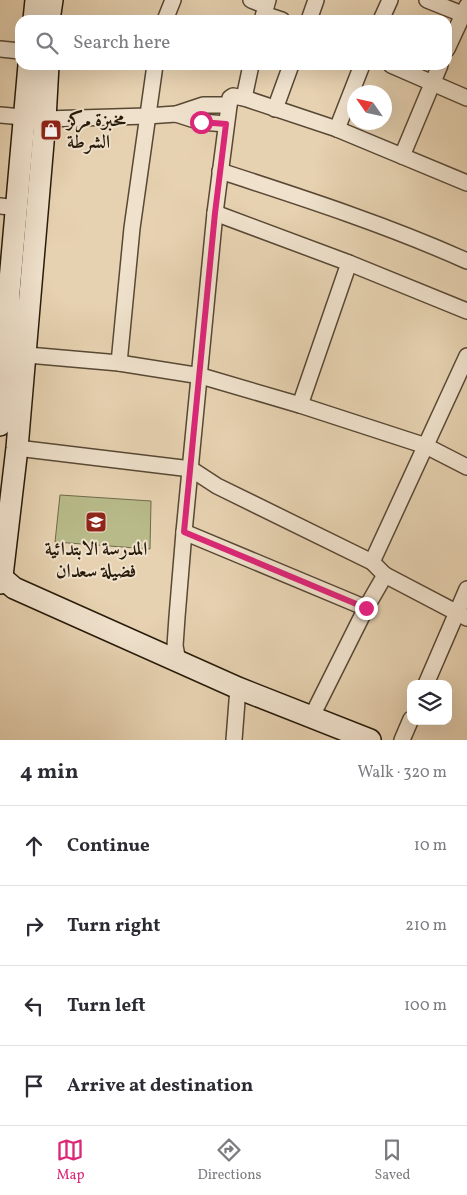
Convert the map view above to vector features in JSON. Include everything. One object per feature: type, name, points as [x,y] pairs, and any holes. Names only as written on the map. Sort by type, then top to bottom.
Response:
[{"type":"street","points":[[34,15],[36,0]]},
{"type":"street","points":[[50,15],[52,0]]},
{"type":"street","points":[[167,15],[173,0]]},
{"type":"street","points":[[251,0],[265,10]]},
{"type":"street","points":[[311,15],[316,0]]},
{"type":"street","points":[[383,15],[390,0]]},
{"type":"street","points":[[427,0],[466,12],[452,39]]},
{"type":"street","points":[[0,49],[15,50]]},
{"type":"street","points":[[0,425],[10,353],[36,118],[30,70]]},
{"type":"street","points":[[47,70],[36,118],[9,207],[5,292],[17,448],[3,583],[238,688],[370,740]]},
{"type":"street","points":[[119,363],[132,228],[154,70]]},
{"type":"street","points":[[244,98],[250,70]]},
{"type":"street","points":[[275,109],[290,70]]},
{"type":"street","points":[[337,129],[360,70]]},
{"type":"street","points":[[403,70],[467,98]]},
{"type":"street","points":[[402,156],[438,70]]},
{"type":"street","points":[[178,661],[175,646],[184,532],[215,213],[231,97],[244,98],[337,129],[467,183]]},
{"type":"street","points":[[0,115],[36,118],[147,116],[176,114],[203,105],[229,105]]},
{"type":"street","points":[[176,114],[201,122],[226,124]]},
{"type":"street","points":[[220,171],[324,205],[439,248],[467,261]]},
{"type":"street","points":[[215,213],[467,310]]},
{"type":"street","points":[[300,405],[349,263]]},
{"type":"street","points":[[10,353],[119,363],[200,376],[300,405],[426,446],[467,467]]},
{"type":"street","points":[[372,562],[467,356]]},
{"type":"street","points":[[17,448],[191,469],[217,486],[372,562],[385,576],[462,615]]},
{"type":"street","points":[[184,532],[366,608]]},
{"type":"street","points":[[312,716],[366,608],[385,576]]},
{"type":"street","points":[[428,680],[462,615],[467,589]]},
{"type":"street","points":[[234,740],[238,688]]},
{"type":"street","points":[[402,740],[408,725]]},
{"type":"green space","points":[[60,495],[151,501],[150,549],[55,542]]},
{"type":"place","name":"مخبزة مركز الشرطة","points":[[51,130]]},
{"type":"place","name":"المدرسة الابتدائية فضيلة سعدان","points":[[96,522]]},
{"type":"route","points":[[201,122],[226,124],[215,213],[184,532],[366,608]]}]
